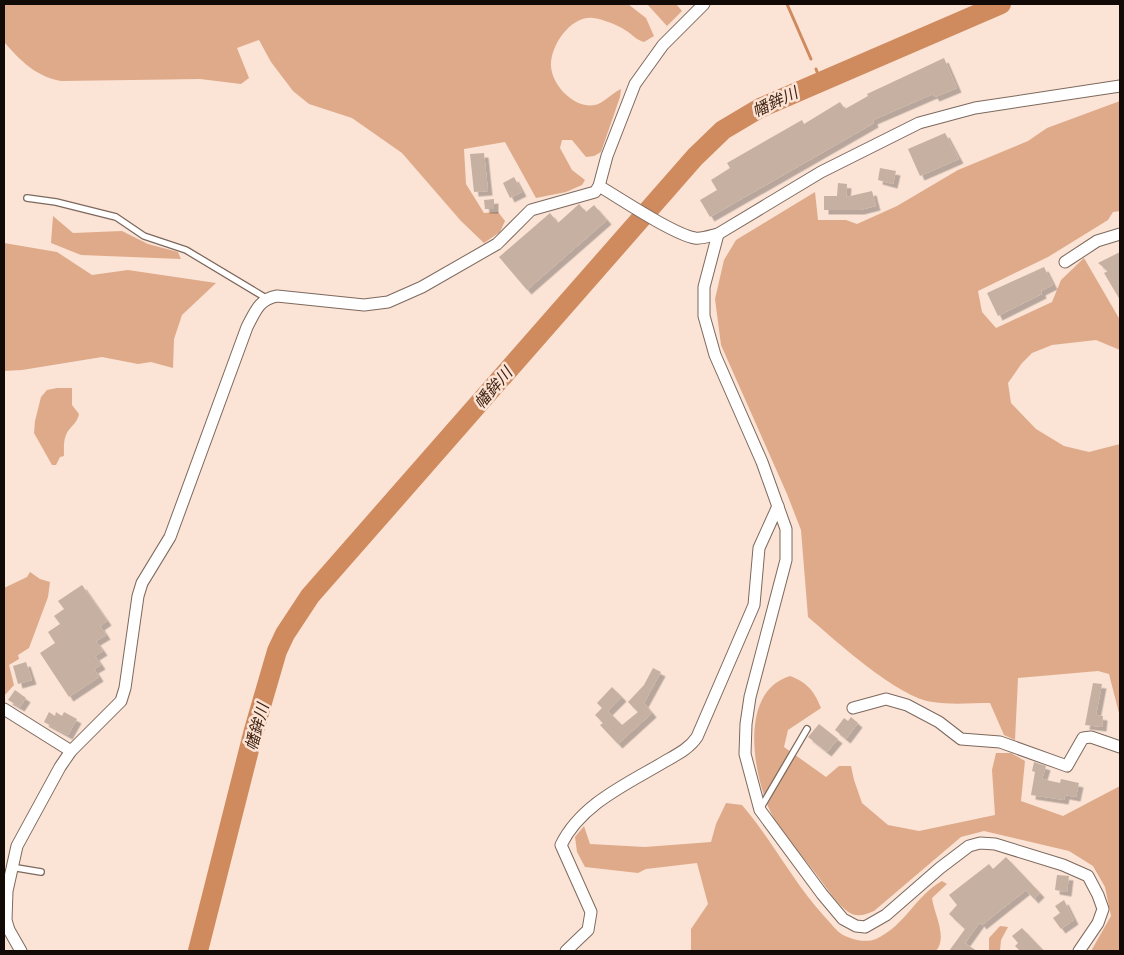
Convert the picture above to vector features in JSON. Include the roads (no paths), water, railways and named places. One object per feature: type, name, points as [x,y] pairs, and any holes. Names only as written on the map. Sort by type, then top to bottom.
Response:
[{"type":"street","points":[[21,951],[9,930],[6,920],[7,891],[11,867],[22,834],[71,751],[121,701],[125,688],[138,596],[142,583],[170,537],[247,327],[258,307],[266,298],[277,296],[364,305],[388,302],[422,287],[497,244],[531,210],[594,192],[599,186],[609,148],[635,84],[663,45],[704,4]]},
{"type":"street","points":[[599,186],[661,222],[693,238],[701,238],[718,234],[821,172],[919,122],[983,106],[1120,86]]},
{"type":"street","points":[[718,234],[704,287],[704,316],[715,355],[762,462],[786,529],[786,560],[750,697],[746,724],[745,754],[760,810],[827,901],[843,919],[856,926],[865,927],[886,915],[969,846],[980,843],[995,844],[1064,865],[1088,876],[1103,909],[1098,923],[1079,951]]},
{"type":"street","points":[[1065,262],[1097,241],[1120,234]]},
{"type":"street","points":[[566,951],[588,930],[591,912],[561,845],[574,823],[595,805],[626,783],[685,749],[698,737],[754,604],[759,548],[778,506]]},
{"type":"street","points":[[853,708],[886,699],[907,705],[939,722],[961,739],[1000,742],[1067,766],[1084,738],[1091,737],[1111,742],[1120,748]]},
{"type":"street","points":[[4,709],[71,751]]},
{"type":"lane","points":[[27,198],[56,202],[116,217],[144,236],[186,250],[266,298]]},
{"type":"lane","points":[[760,810],[808,730]]},
{"type":"lane","points":[[11,867],[41,872]]},
{"type":"waterway","points":[[787,4],[811,59]]},
{"type":"waterway","name":"幡鉾川","points":[[198,951],[254,730],[277,651],[285,634],[310,596],[695,157],[723,130],[760,108],[1001,4]]},
{"type":"waterway","points":[[816,69],[821,82]]}]
